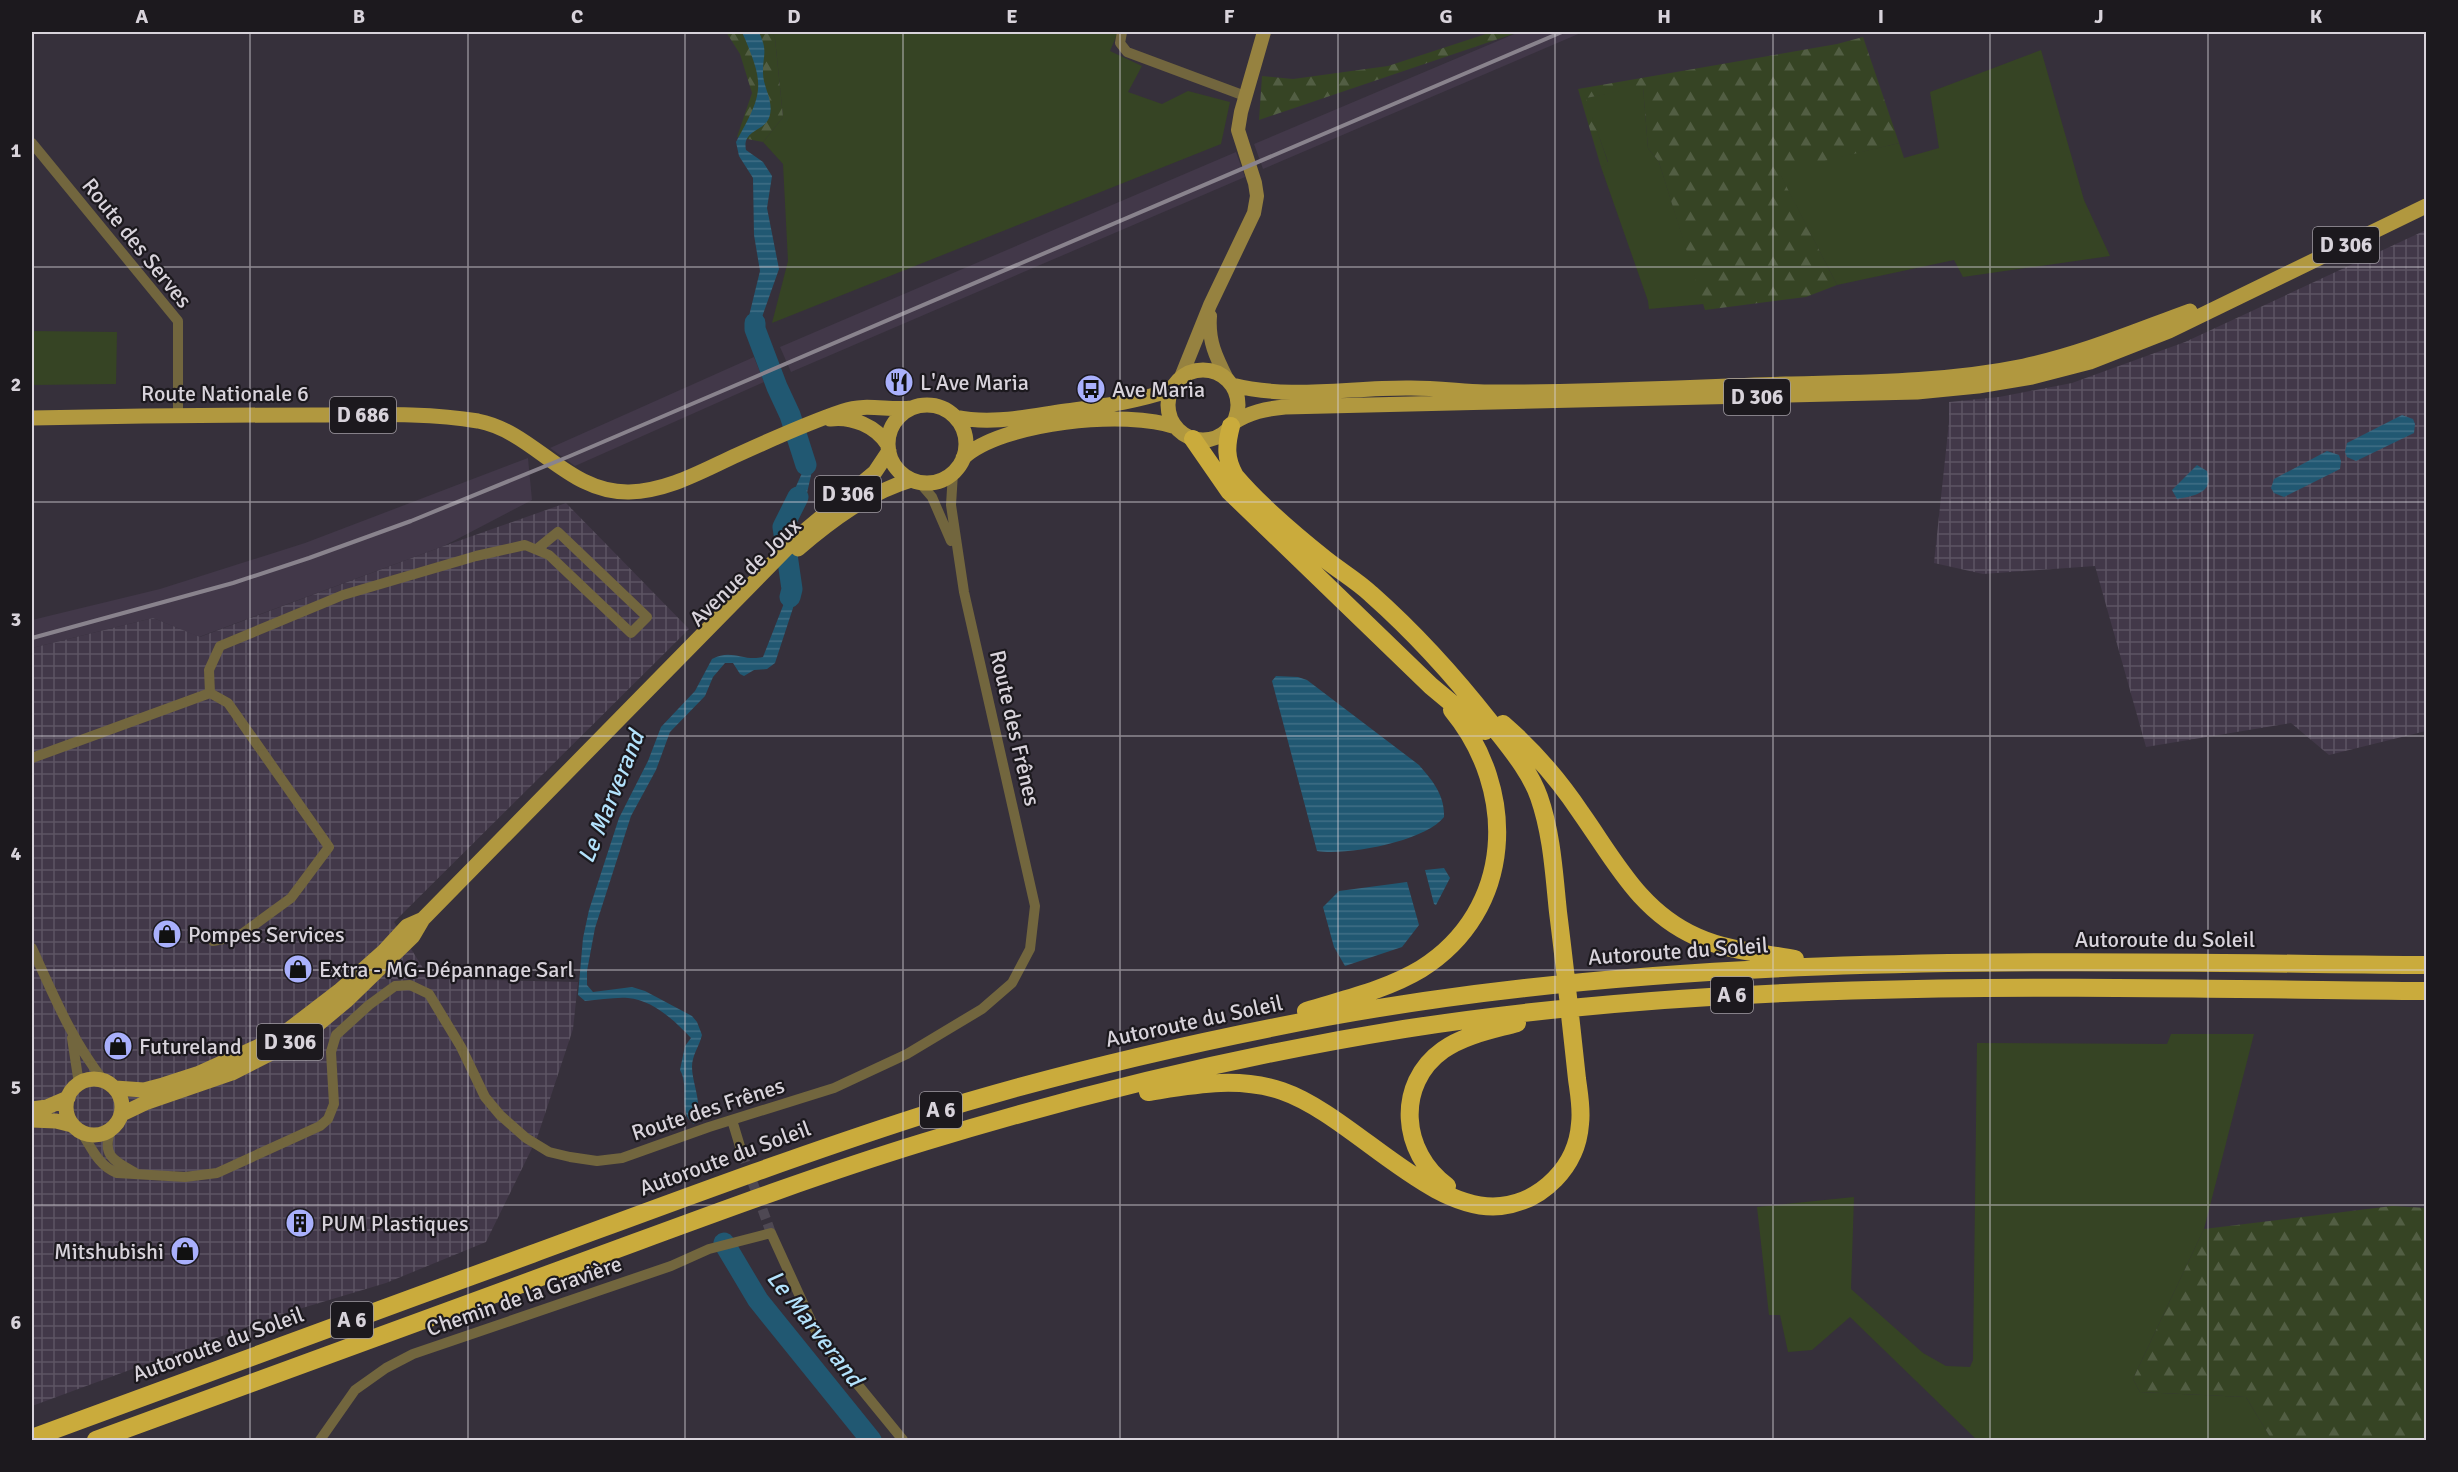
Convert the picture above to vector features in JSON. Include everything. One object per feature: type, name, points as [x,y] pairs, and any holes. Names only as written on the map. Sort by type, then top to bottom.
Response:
[{"type":"highway","points":[[1047,1106],[1202,1084],[1246,1083],[1264,1086],[1311,1104],[1337,1119],[1435,1190],[1467,1203],[1499,1206],[1520,1202],[1542,1190],[1557,1177],[1572,1156],[1580,1124],[1560,956],[1550,846],[1539,796],[1518,758],[1471,698],[1417,637],[1368,591],[1323,557],[1234,476],[1227,459],[1227,441],[1232,424]]},
{"type":"highway","points":[[1193,439],[1229,491],[1431,686],[1475,721],[1512,762],[1527,788],[1537,817],[1560,956]]},
{"type":"highway","points":[[1216,1040],[1396,982],[1436,958],[1467,925],[1482,899],[1493,869],[1498,825],[1496,799],[1490,775],[1473,739],[1431,686]]},
{"type":"highway","points":[[1471,698],[1514,734],[1558,781],[1629,884],[1659,915],[1685,932],[1714,943],[1830,965]]},
{"type":"highway","name":"Autoroute du Soleil","points":[[32,1438],[825,1148],[1043,1081],[1216,1040],[1348,1014],[1525,988],[1693,972],[1830,965],[2059,962],[2427,965]]},
{"type":"highway","name":"Autoroute du Soleil","points":[[96,1440],[918,1143],[1047,1106],[1262,1055],[1402,1030],[1573,1007],[1705,996],[1838,990],[2003,987],[2427,991]]},
{"type":"highway","points":[[1570,1042],[1572,1127],[1564,1155],[1546,1178],[1530,1190],[1511,1197],[1481,1198],[1450,1188],[1433,1175],[1415,1147],[1409,1121],[1412,1094],[1426,1066],[1439,1053],[1462,1040],[1573,1007]]},
{"type":"main road","points":[[1181,377],[1210,305],[1254,213],[1257,196],[1238,130],[1245,96],[1264,32]]},
{"type":"main road","name":"D 306","points":[[1232,424],[1246,415],[1263,409],[1285,407],[1910,388],[1965,375],[2024,366],[2121,337],[2265,284],[2427,206]]},
{"type":"main road","points":[[963,458],[965,436],[955,417],[935,406],[923,405],[912,408],[897,419],[889,435],[889,448],[893,463],[901,473],[915,481],[937,482],[952,473],[973,448],[988,440],[1068,423],[1125,419],[1162,422],[1176,427],[1193,439],[1210,439],[1225,432],[1232,424],[1238,400],[1211,347],[1208,332],[1210,305]]},
{"type":"main road","points":[[955,417],[984,421],[1137,400],[1170,390],[1188,372],[1205,369],[1213,371],[1230,382]]},
{"type":"main road","name":"D 306","points":[[1230,382],[1247,389],[1306,393],[1412,388],[1484,392],[1910,388]]},
{"type":"main road","points":[[1170,390],[1168,410],[1176,427]]},
{"type":"main road","name":"Route Nationale 6","points":[[32,418],[178,415],[444,417],[480,422],[513,435],[583,481],[599,489],[626,492],[652,490],[677,482],[782,435],[857,407],[912,408]]},
{"type":"main road","name":"Route Nationale 6","points":[[816,421],[837,418],[863,423],[883,436],[889,448]]},
{"type":"main road","name":"Avenue de Joux","points":[[122,1114],[145,1103],[232,1073],[279,1049],[316,1026],[346,1001],[413,936],[423,919],[647,690],[702,645],[800,540],[875,472],[889,448]]},
{"type":"main road","name":"Avenue de Joux","points":[[800,540],[886,489],[915,481]]},
{"type":"main road","name":"Avenue de Joux","points":[[109,1085],[144,1090],[163,1085],[233,1059],[279,1037],[339,992],[384,951],[407,926],[423,919]]},
{"type":"main road","points":[[32,1109],[47,1107],[68,1098],[79,1084],[95,1079],[109,1085],[122,1100],[122,1114],[111,1130],[95,1136],[56,1121],[32,1120]]},
{"type":"main road","points":[[68,1098],[68,1116],[77,1129]]},
{"type":"street","points":[[1122,32],[1120,43],[1127,52],[1245,96]]},
{"type":"street","name":"Route des Serves","points":[[32,143],[178,321],[178,415]]},
{"type":"street","name":"Route des Frênes","points":[[77,1129],[98,1159],[109,1170],[117,1173],[185,1177],[217,1173],[320,1126],[327,1119],[334,1104],[331,1052],[336,1035],[394,986],[403,985],[416,986],[429,994],[461,1047],[484,1096],[500,1115],[537,1146],[560,1155],[597,1161],[622,1158],[709,1127],[834,1088],[907,1054],[982,1009],[1012,983],[1030,950],[1035,906],[956,552],[951,505],[952,473]]},
{"type":"street","name":"Route des Frênes","points":[[915,481],[932,497],[956,552]]},
{"type":"street","points":[[210,693],[209,670],[220,646],[343,595],[476,556],[525,545],[549,555],[631,633],[647,617],[558,532],[537,549]]},
{"type":"street","points":[[32,758],[210,693],[228,703],[329,847],[291,898],[239,936],[213,941]]},
{"type":"street","points":[[32,948],[70,1029],[92,1066],[109,1085]]},
{"type":"street","points":[[70,1029],[79,1084]]},
{"type":"street","points":[[732,1120],[742,1153]]},
{"type":"street","points":[[111,1130],[108,1147],[111,1157],[136,1174]]},
{"type":"street","name":"Chemin de la Gravière","points":[[320,1440],[355,1390],[386,1368],[404,1359],[671,1266],[709,1250],[771,1233],[818,1336],[903,1440]]},
{"type":"shaded area","points":[[1519,32],[1583,32],[1263,169],[1254,144]]},
{"type":"shaded area","points":[[1236,152],[1245,177],[791,372],[780,347]]},
{"type":"shaded area","points":[[2426,230],[2426,731],[2329,755],[2291,723],[2146,747],[2095,566],[1983,574],[1934,563],[1949,422],[1949,402],[1999,397],[2072,383],[2185,342]]},
{"type":"shaded area","points":[[754,357],[764,382],[575,466],[550,448]]},
{"type":"shaded area","points":[[528,458],[532,500],[444,546],[199,637],[153,618],[32,648],[32,620],[160,589],[305,543]]},
{"type":"shaded area","points":[[566,503],[689,629],[394,922],[430,979],[578,982],[573,1029],[537,1138],[486,1242],[386,1283],[279,1315],[32,1406],[32,648],[153,618],[200,637]]},
{"type":"green space","points":[[726,32],[772,32],[775,39],[783,117],[763,142],[737,137],[752,93],[740,54]]},
{"type":"green space","points":[[772,32],[1118,32],[1110,51],[1142,66],[1128,92],[1162,104],[1188,91],[1230,102],[1221,144],[772,323],[788,261],[783,164],[763,142],[783,117],[775,39]]},
{"type":"green space","points":[[1492,32],[1516,33],[1259,120],[1262,76],[1293,79],[1388,66]]},
{"type":"green space","points":[[1863,37],[1899,143],[1779,172],[1837,285],[1806,297],[1705,310],[1659,162],[1648,148],[1643,87],[1586,98],[1608,163],[1601,167],[1578,89],[1837,44]]},
{"type":"green space","points":[[2041,50],[2084,200],[2110,256],[1963,277],[1954,260],[1837,285],[1778,171],[1899,143],[1904,158],[1939,148],[1930,92]]},
{"type":"green space","points":[[1643,86],[1648,148],[1659,162],[1704,304],[1649,309],[1601,167],[1608,162],[1585,98]]},
{"type":"green space","points":[[32,331],[117,332],[116,384],[32,385]]},
{"type":"green space","points":[[2171,1034],[2254,1034],[2204,1229],[2133,1379],[2140,1392],[2246,1397],[2272,1440],[1977,1440],[1850,1317],[1812,1350],[1788,1352],[1780,1315],[1769,1315],[1757,1207],[1854,1197],[1851,1289],[1923,1353],[1946,1366],[1970,1367],[1973,1360],[1977,1043],[2167,1044]]},
{"type":"green space","points":[[2392,1206],[2426,1208],[2426,1440],[2272,1440],[2246,1397],[2140,1392],[2133,1379],[2204,1229]]},
{"type":"water","points":[[742,32],[759,32],[764,48],[763,73],[771,106],[769,118],[747,139],[746,150],[763,162],[772,176],[767,208],[779,269],[762,317],[762,333],[767,346],[756,351],[748,320],[760,271],[754,235],[753,178],[739,156],[736,142],[752,111],[758,88],[758,77]]},
{"type":"water","points":[[783,382],[798,416],[786,421],[772,386]]},
{"type":"water","points":[[2402,415],[2413,419],[2414,433],[2356,461],[2347,457],[2345,452],[2347,443]]},
{"type":"water","points":[[806,436],[812,471],[807,493],[789,523],[785,522],[785,511],[802,473],[794,440]]},
{"type":"water","points":[[2327,451],[2339,455],[2340,469],[2284,497],[2274,493],[2271,488],[2274,479]]},
{"type":"water","points":[[2197,465],[2207,471],[2208,484],[2201,492],[2177,499],[2172,490]]},
{"type":"water","points":[[796,563],[799,565],[793,608],[775,663],[767,669],[754,670],[744,676],[733,663],[725,663],[713,677],[705,696],[670,732],[656,770],[631,816],[595,928],[587,971],[587,985],[593,992],[632,987],[645,991],[692,1016],[697,1022],[702,1035],[692,1063],[698,1104],[694,1124],[686,1113],[684,1084],[680,1070],[685,1046],[691,1038],[671,1018],[646,1003],[623,998],[585,1001],[578,995],[583,938],[589,910],[619,818],[648,761],[661,727],[695,691],[712,659],[726,655],[763,657],[788,593],[786,582],[781,577]]},
{"type":"water","points":[[1276,676],[1298,677],[1307,680],[1419,765],[1440,795],[1444,817],[1435,826],[1404,840],[1366,849],[1317,851],[1272,681]]},
{"type":"water","points":[[1444,868],[1450,878],[1436,905],[1425,870]]},
{"type":"water","points":[[1407,882],[1419,925],[1402,947],[1345,966],[1334,947],[1323,907],[1339,891]]},
{"type":"waterway","name":"Le Marverand","points":[[755,323],[755,329],[790,415],[806,465]]},
{"type":"waterway","name":"Le Marverand","points":[[790,597],[792,589],[783,527],[798,497]]},
{"type":"waterway","name":"Le Marverand","points":[[724,1243],[758,1300],[871,1440]]},
{"type":"tunnel","points":[[742,1153],[771,1233]]},
{"type":"railway","points":[[32,638],[233,583],[411,521],[570,456],[1562,32]]},
{"type":"place","name":"L'Ave Maria","points":[[899,382]]},
{"type":"place","name":"Ave Maria","points":[[1091,389]]},
{"type":"place","name":"Pompes Services","points":[[167,934]]},
{"type":"place","name":"Extra - MG-Dépannage Sarl","points":[[298,969]]},
{"type":"place","name":"Futureland","points":[[118,1046]]},
{"type":"place","name":"PUM Plastiques","points":[[300,1223]]},
{"type":"place","name":"Mitshubishi","points":[[185,1251]]}]
